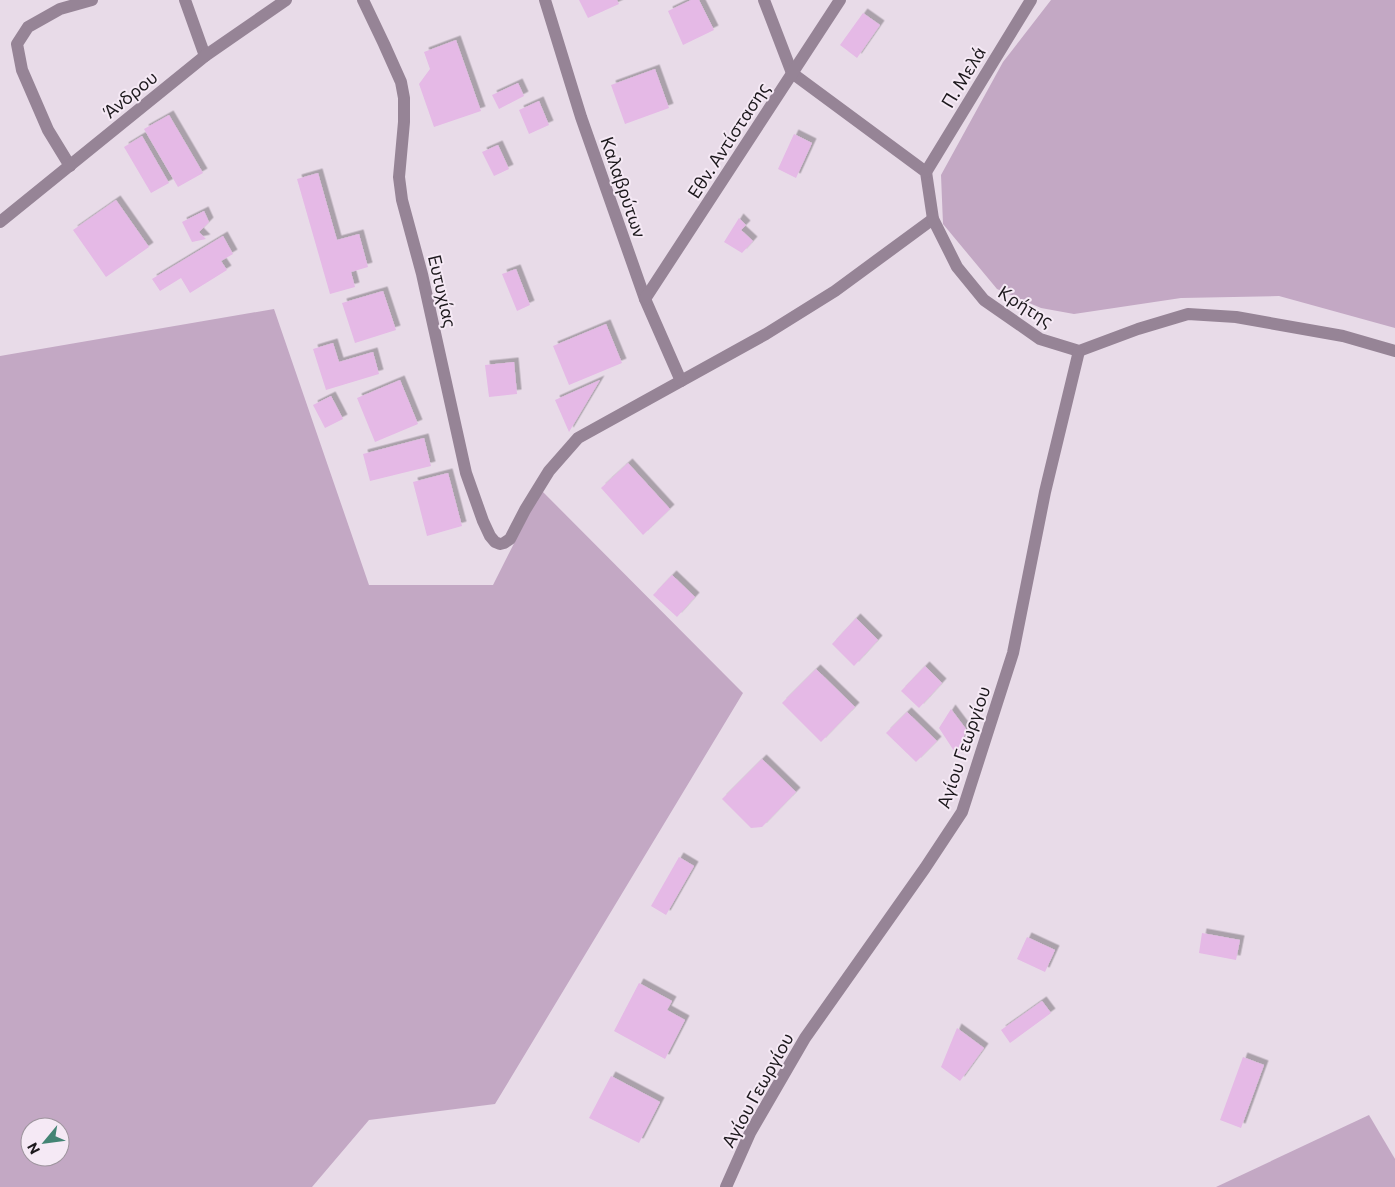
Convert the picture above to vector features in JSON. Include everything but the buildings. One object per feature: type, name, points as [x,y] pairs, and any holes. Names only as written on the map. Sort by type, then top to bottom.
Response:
[{"type":"street","points":[[70,166],[44,122],[22,70],[17,44],[28,27],[60,8],[92,0]]},
{"type":"street","points":[[185,0],[205,56]]},
{"type":"street","name":"Άνδρου","points":[[0,222],[205,56],[286,0]]},
{"type":"street","name":"Ευτυχίας","points":[[363,0],[401,82],[404,98],[400,177],[402,200],[422,274],[466,473],[483,521],[495,542],[500,544],[510,539],[549,471],[578,438],[681,381]]},
{"type":"street","name":"Καλαβρύτων","points":[[545,0],[581,117],[645,299],[681,381]]},
{"type":"street","points":[[764,0],[792,74],[926,172]]},
{"type":"street","name":"Εθν. Αντίστασης","points":[[645,299],[840,0]]},
{"type":"street","name":"Π. Μελά","points":[[926,172],[1031,0]]},
{"type":"street","name":"Κρήτης","points":[[926,172],[933,219],[957,267],[984,300],[1040,339],[1079,351]]},
{"type":"street","points":[[681,381],[766,334],[835,291],[933,219]]},
{"type":"street","points":[[1079,351],[1138,328],[1188,314],[1236,317],[1343,336],[1395,351]]},
{"type":"street","name":"Αγίου Γεωργίου","points":[[726,1187],[750,1133],[805,1038],[925,868],[962,812],[1013,653],[1045,492],[1079,351]]},
{"type":"shaded area","points":[[1051,0],[1395,0],[1395,328],[1279,296],[1181,298],[1074,314],[1041,308],[997,289],[943,224],[941,175],[1003,62]]},
{"type":"shaded area","points":[[274,309],[369,585],[493,585],[541,490],[743,693],[495,1104],[369,1120],[312,1187],[0,1187],[0,356]]},
{"type":"shaded area","points":[[1369,1115],[1395,1159],[1395,1187],[1216,1187]]}]
